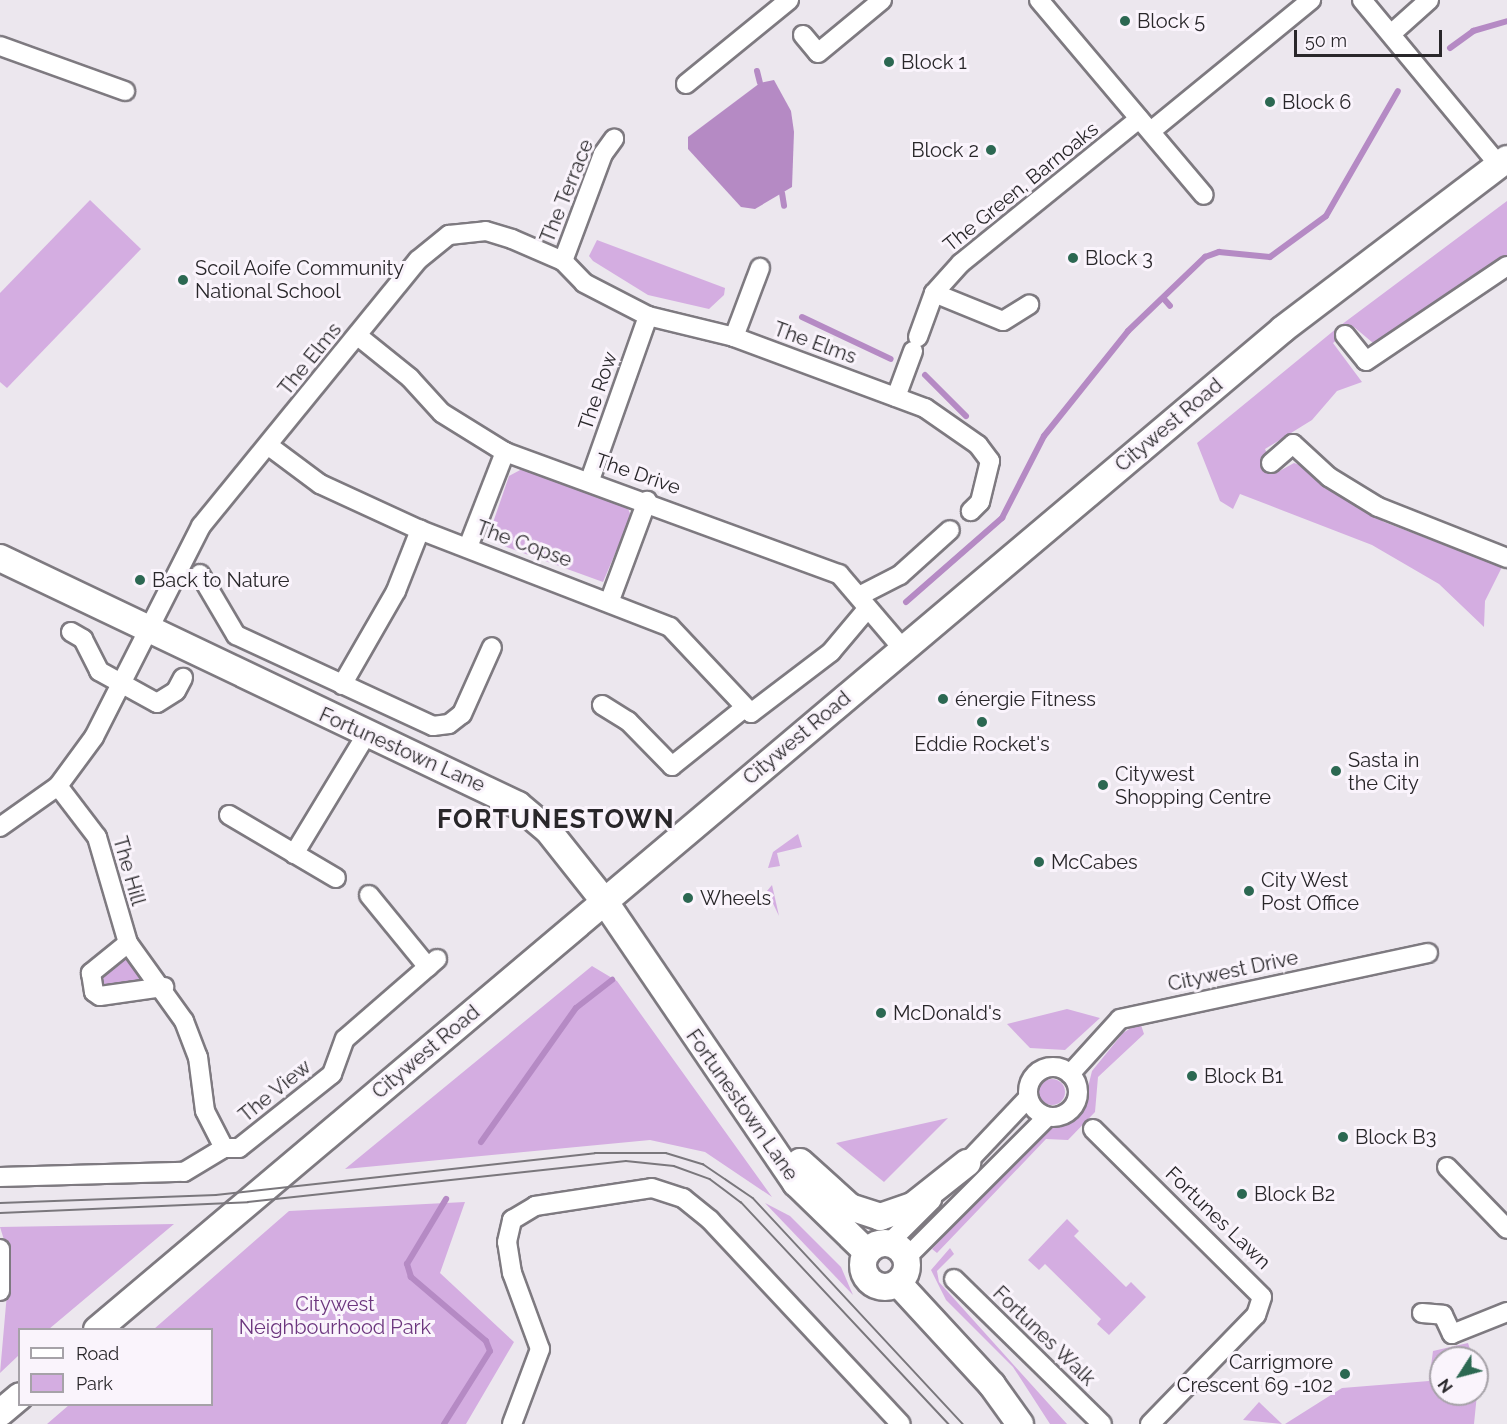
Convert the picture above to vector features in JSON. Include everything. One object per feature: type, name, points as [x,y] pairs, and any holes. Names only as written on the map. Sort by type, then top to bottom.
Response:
[{"type":"street","points":[[686,84],[789,0]]},
{"type":"street","points":[[803,34],[818,53],[882,0]]},
{"type":"street","points":[[1039,0],[1204,195]]},
{"type":"street","name":"The Green, Barnoaks","points":[[896,396],[934,293],[961,264],[1311,0]]},
{"type":"street","points":[[1362,0],[1503,162]]},
{"type":"street","points":[[1391,34],[1429,0]]},
{"type":"street","points":[[0,46],[125,91]]},
{"type":"street","name":"The Terrace","points":[[563,261],[603,154],[614,139]]},
{"type":"street","name":"Citywest Road","points":[[98,1328],[1282,329],[1503,162]]},
{"type":"street","name":"The Elms","points":[[0,827],[58,786],[94,737],[201,526],[269,446],[418,260],[449,235],[486,231],[563,261],[584,283],[648,316],[734,337],[896,396],[940,416],[986,453],[989,476],[971,511]]},
{"type":"street","points":[[1345,335],[1366,361],[1507,266]]},
{"type":"street","points":[[734,337],[760,268]]},
{"type":"street","points":[[934,293],[1003,321],[1029,305]]},
{"type":"street","name":"The Row","points":[[590,480],[648,316]]},
{"type":"street","name":"The Drive","points":[[358,336],[410,378],[441,413],[505,453],[590,480],[816,562],[839,574],[903,649]]},
{"type":"street","points":[[1271,462],[1293,444],[1329,477],[1378,507],[1507,558]]},
{"type":"street","name":"The Copse","points":[[269,446],[320,483],[420,530],[610,600],[670,627],[742,710]]},
{"type":"street","points":[[468,547],[505,453]]},
{"type":"street","points":[[610,600],[647,501]]},
{"type":"street","points":[[342,685],[396,591],[420,530]]},
{"type":"street","points":[[602,705],[628,721],[672,766],[742,710],[759,710],[831,652],[864,602],[950,530]]},
{"type":"street","name":"Fortunestown Lane","points":[[0,558],[150,625],[366,735],[477,781],[518,806],[547,829],[605,902],[710,1062],[796,1183],[887,1251]]},
{"type":"street","points":[[200,574],[236,635],[433,726],[449,724],[462,714],[492,647]]},
{"type":"street","points":[[70,632],[83,639],[99,671],[157,703],[176,691],[183,678]]},
{"type":"street","points":[[294,854],[366,735]]},
{"type":"street","name":"The Hill","points":[[58,786],[97,837],[129,942],[164,987],[191,1039],[205,1111],[224,1148]]},
{"type":"street","points":[[229,815],[336,878]]},
{"type":"street","name":"The View","points":[[0,1177],[184,1172],[224,1148],[243,1146],[332,1074],[345,1039],[432,963],[369,895]]},
{"type":"street","points":[[129,942],[91,974],[94,992],[100,996],[164,987]]},
{"type":"street","name":"Citywest Drive","points":[[1070,1074],[1120,1019],[1428,953]]},
{"type":"street","points":[[710,1062],[731,1076],[823,1187],[859,1211],[880,1217],[904,1210],[967,1163]]},
{"type":"street","points":[[887,1251],[906,1272],[898,1283],[878,1286],[867,1278],[887,1251],[1028,1098],[1029,1083],[1040,1070],[1056,1067],[1070,1074],[1078,1089],[1075,1104],[1063,1115],[1047,1117],[887,1251]]},
{"type":"street","points":[[1028,1098],[1047,1117]]},
{"type":"street","name":"Fortunes Lawn","points":[[1093,1129],[1255,1283],[1262,1297],[1256,1315],[1149,1424]]},
{"type":"street","points":[[1447,1167],[1507,1228]]},
{"type":"street","points":[[512,1424],[540,1349],[512,1273],[507,1242],[512,1220],[535,1206],[636,1188],[674,1194],[696,1207],[901,1424]]},
{"type":"street","points":[[0,1249],[0,1291]]},
{"type":"street","name":"Fortunes Walk","points":[[954,1279],[1102,1424]]},
{"type":"street","points":[[898,1283],[992,1384],[1020,1424]]},
{"type":"street","points":[[1422,1313],[1443,1315],[1452,1334],[1507,1312]]},
{"type":"street","points":[[0,1413],[18,1398]]},
{"type":"green space","points":[[90,200],[141,249],[7,388],[0,382],[0,293]]},
{"type":"green space","points":[[1507,201],[1507,256],[1385,340],[1373,343],[1354,327],[1333,343],[1362,382],[1337,391],[1312,420],[1265,449],[1276,473],[1294,463],[1306,467],[1384,522],[1502,567],[1485,601],[1484,627],[1439,584],[1372,545],[1240,494],[1233,509],[1220,501],[1197,443],[1337,328]]},
{"type":"green space","points":[[597,240],[725,288],[724,295],[709,309],[648,295],[593,261],[589,256]]},
{"type":"green space","points":[[522,469],[627,506],[631,516],[603,582],[487,540],[509,476]]},
{"type":"green space","points":[[798,834],[802,847],[777,853],[780,866],[768,868],[773,852]]},
{"type":"green space","points":[[772,885],[779,916],[767,891]]},
{"type":"green space","points":[[126,955],[145,983],[100,988],[99,974]]},
{"type":"green space","points":[[592,966],[617,981],[772,1197],[705,1152],[650,1140],[345,1169]]},
{"type":"green space","points":[[1067,1009],[1100,1018],[1065,1050],[1030,1048],[1007,1024]]},
{"type":"green space","points":[[1140,1022],[1144,1034],[1098,1077],[1095,1112],[1068,1140],[1046,1139],[937,1253],[932,1249],[1044,1130],[1082,1111],[1092,1071],[1123,1033]]},
{"type":"green space","points":[[1052,1079],[1061,1083],[1065,1092],[1061,1101],[1052,1105],[1043,1101],[1039,1092],[1043,1083]]},
{"type":"green space","points":[[948,1118],[884,1182],[836,1143]]},
{"type":"green space","name":"Citywest Neighbourhood Park","points":[[465,1202],[440,1273],[514,1342],[466,1424],[47,1424],[68,1406],[213,1406],[213,1328],[155,1328],[289,1211]]},
{"type":"green space","points":[[765,1203],[790,1216],[841,1267],[853,1295]]},
{"type":"green space","points":[[1067,1219],[1079,1231],[1074,1236],[1126,1287],[1131,1282],[1146,1297],[1109,1335],[1097,1324],[1101,1319],[1045,1264],[1039,1270],[1028,1260]]},
{"type":"green space","points":[[174,1224],[50,1328],[18,1328],[18,1356],[0,1373],[10,1259],[0,1227]]},
{"type":"green space","points":[[950,1248],[954,1254],[937,1271],[939,1282],[1067,1424],[1050,1424],[1013,1367],[946,1300],[931,1270]]},
{"type":"green space","points":[[1429,1381],[1429,1406],[1476,1406],[1474,1424],[1285,1424],[1342,1388]]},
{"type":"green space","points":[[1259,1402],[1282,1424],[1243,1420]]},
{"type":"shaded area","points":[[774,80],[791,111],[794,132],[792,187],[755,209],[741,207],[688,149],[688,137],[760,83]]},
{"type":"waterway","points":[[1450,48],[1473,31],[1507,21]]},
{"type":"waterway","points":[[757,71],[760,83]]},
{"type":"waterway","points":[[906,602],[1002,518],[1044,436],[1128,331],[1205,257],[1219,252],[1270,257],[1326,216],[1398,91]]},
{"type":"waterway","points":[[782,193],[784,206]]},
{"type":"waterway","points":[[1164,299],[1170,306]]},
{"type":"waterway","points":[[802,317],[891,359]]},
{"type":"waterway","points":[[925,375],[966,416]]},
{"type":"waterway","points":[[481,1142],[576,1008],[612,980]]},
{"type":"waterway","points":[[444,1424],[490,1351],[486,1341],[411,1277],[407,1264],[446,1199]]},
{"type":"tram line","points":[[0,1203],[216,1195],[595,1153],[666,1153],[703,1164],[753,1198],[963,1424]]},
{"type":"tram line","points":[[0,1213],[248,1202],[626,1161],[674,1166],[710,1179],[741,1202],[949,1424]]},
{"type":"place","name":"Block 5","points":[[1125,21]]},
{"type":"place","name":"Block 1","points":[[889,62]]},
{"type":"place","name":"Block 6","points":[[1270,102]]},
{"type":"place","name":"Block 2","points":[[991,150]]},
{"type":"place","name":"Block 3","points":[[1073,258]]},
{"type":"place","name":"Scoil Aoife Community National School","points":[[183,280]]},
{"type":"place","name":"Back to Nature","points":[[140,580]]},
{"type":"place","name":"énergie Fitness","points":[[943,699]]},
{"type":"place","name":"Eddie Rocket's","points":[[982,722]]},
{"type":"place","name":"Sasta in the City","points":[[1336,771]]},
{"type":"place","name":"Citywest Shopping Centre","points":[[1103,785]]},
{"type":"place","name":"McCabes","points":[[1039,862]]},
{"type":"place","name":"City West Post Office","points":[[1249,891]]},
{"type":"place","name":"Wheels","points":[[688,898]]},
{"type":"place","name":"McDonald's","points":[[881,1013]]},
{"type":"place","name":"Block B1","points":[[1192,1076]]},
{"type":"place","name":"Block B3","points":[[1343,1137]]},
{"type":"place","name":"Block B2","points":[[1242,1194]]},
{"type":"place","name":"Carrigmore Crescent 69 -102","points":[[1345,1374]]},
{"type":"district","name":"FORTUNESTOWN","points":[[556,820]]}]
